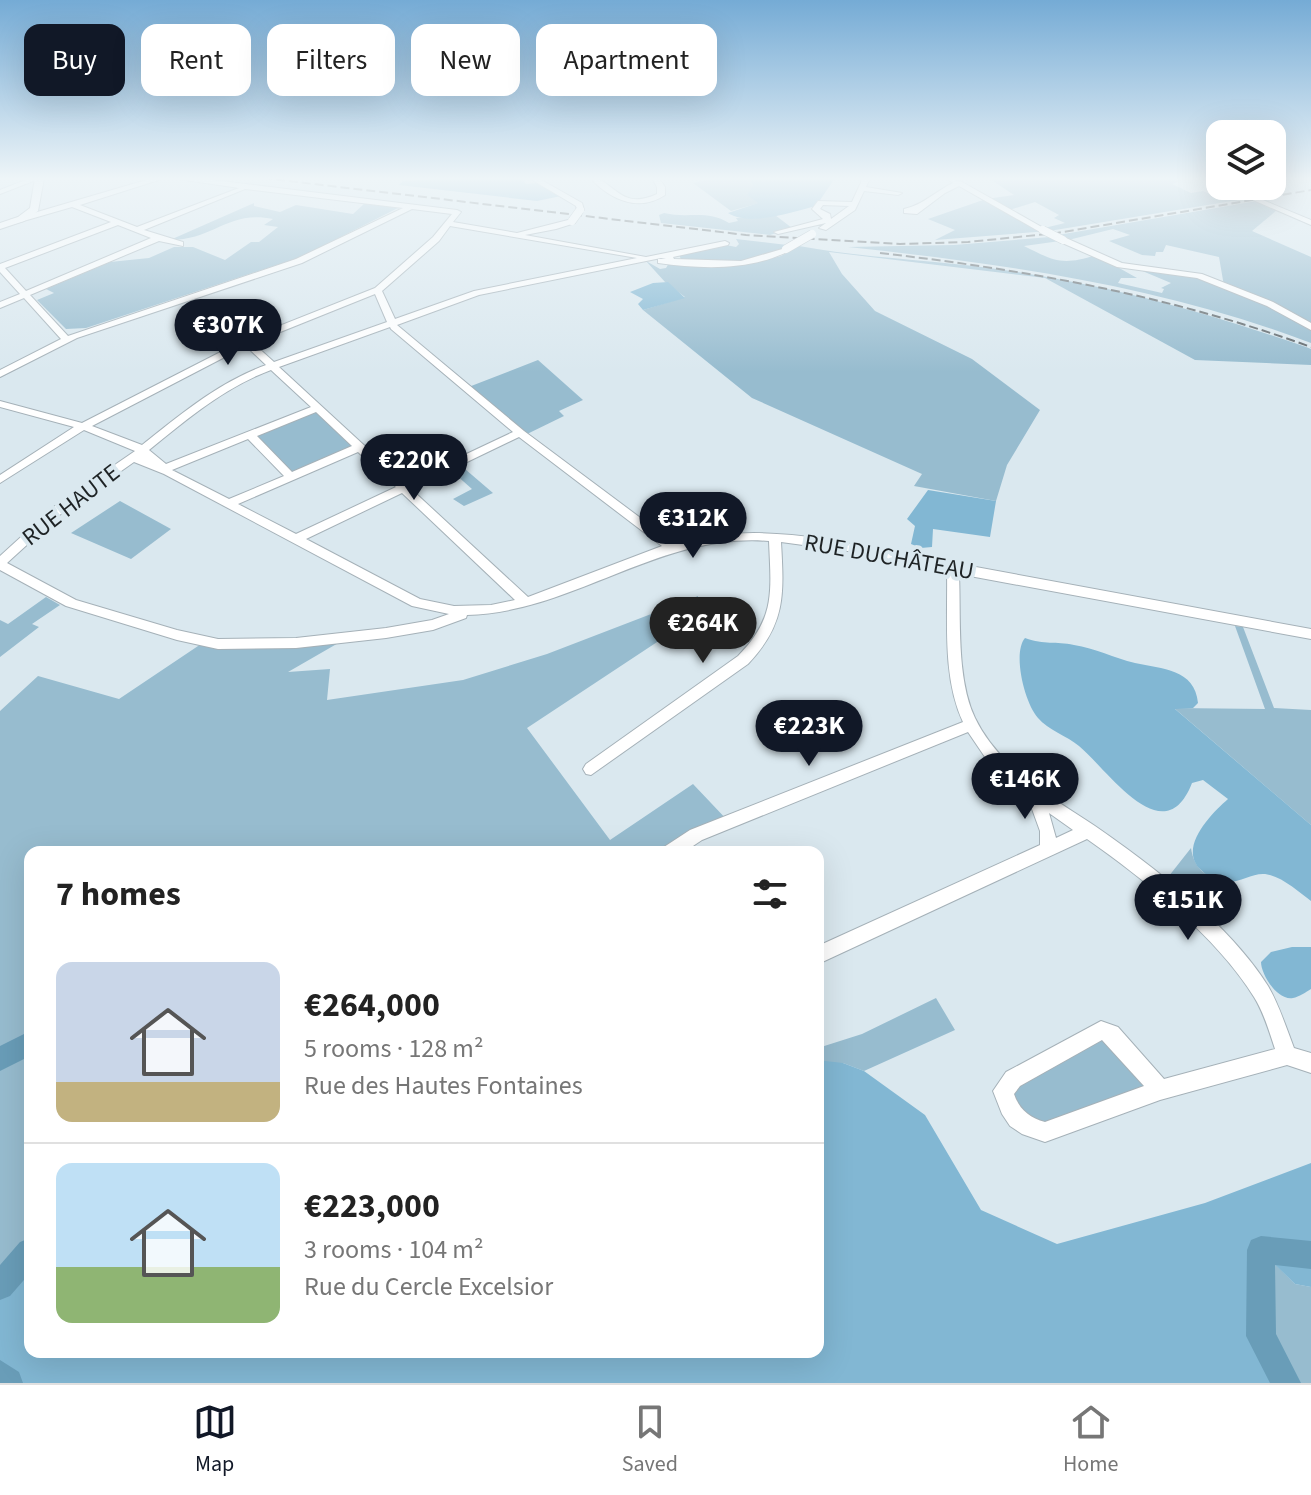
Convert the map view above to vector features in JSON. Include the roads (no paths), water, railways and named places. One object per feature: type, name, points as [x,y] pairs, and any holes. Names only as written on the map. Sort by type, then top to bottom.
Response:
[{"type":"street","points":[[64,243],[0,267],[66,339]]},
{"type":"street","points":[[0,305],[148,243]]},
{"type":"street","points":[[175,243],[180,244]]},
{"type":"street","points":[[0,374],[66,339],[299,261],[337,243]]},
{"type":"street","points":[[0,480],[83,426],[247,342],[378,290],[429,243]]},
{"type":"street","points":[[564,243],[646,259],[738,263],[765,258],[797,243]]},
{"type":"street","points":[[665,258],[725,243]]},
{"type":"street","points":[[1069,243],[1120,265],[1199,276],[1270,304],[1311,327]]},
{"type":"street","name":"RUE HAUTE","points":[[0,564],[59,509],[216,394],[273,365],[493,289],[646,259]]},
{"type":"street","points":[[378,290],[391,323],[520,433],[671,547]]},
{"type":"street","points":[[247,342],[525,602]]},
{"type":"street","name":"RUE DUCHÂTEAU","points":[[0,404],[83,426],[417,603],[467,613],[525,602],[671,547],[726,537],[775,537],[1311,634]]},
{"type":"street","points":[[167,470],[318,408]]},
{"type":"street","points":[[294,540],[520,433]]},
{"type":"street","points":[[250,435],[291,477]]},
{"type":"street","points":[[228,504],[360,447]]},
{"type":"street","points":[[591,769],[743,660],[761,643],[771,626],[776,608],[775,537]]},
{"type":"street","points":[[0,564],[79,606],[218,644],[296,643],[386,633],[433,625],[467,613]]},
{"type":"street","points":[[953,568],[961,694],[971,725],[991,755],[1029,789],[1167,892],[1231,955],[1256,984],[1273,1014],[1287,1055]]},
{"type":"street","points":[[679,846],[696,835],[971,725]]},
{"type":"street","points":[[1029,789],[1041,805],[1048,831],[1048,846]]},
{"type":"street","points":[[824,952],[1048,846],[1087,831]]},
{"type":"street","points":[[1160,1090],[1111,1034],[1101,1030],[1013,1079],[1003,1091],[1015,1118],[1027,1129],[1045,1132],[1160,1090],[1287,1055],[1311,1063]]},
{"type":"waterway","points":[[0,1059],[24,1046]]},
{"type":"waterway","points":[[1286,1383],[1261,1336],[1261,1250],[1311,1255]]},
{"type":"waterway","points":[[0,1286],[24,1259]]},
{"type":"waterway","points":[[0,1375],[8,1383]]},
{"type":"railway","points":[[875,243],[950,243]]},
{"type":"railway","points":[[880,253],[1098,287],[1205,313],[1311,347]]}]
